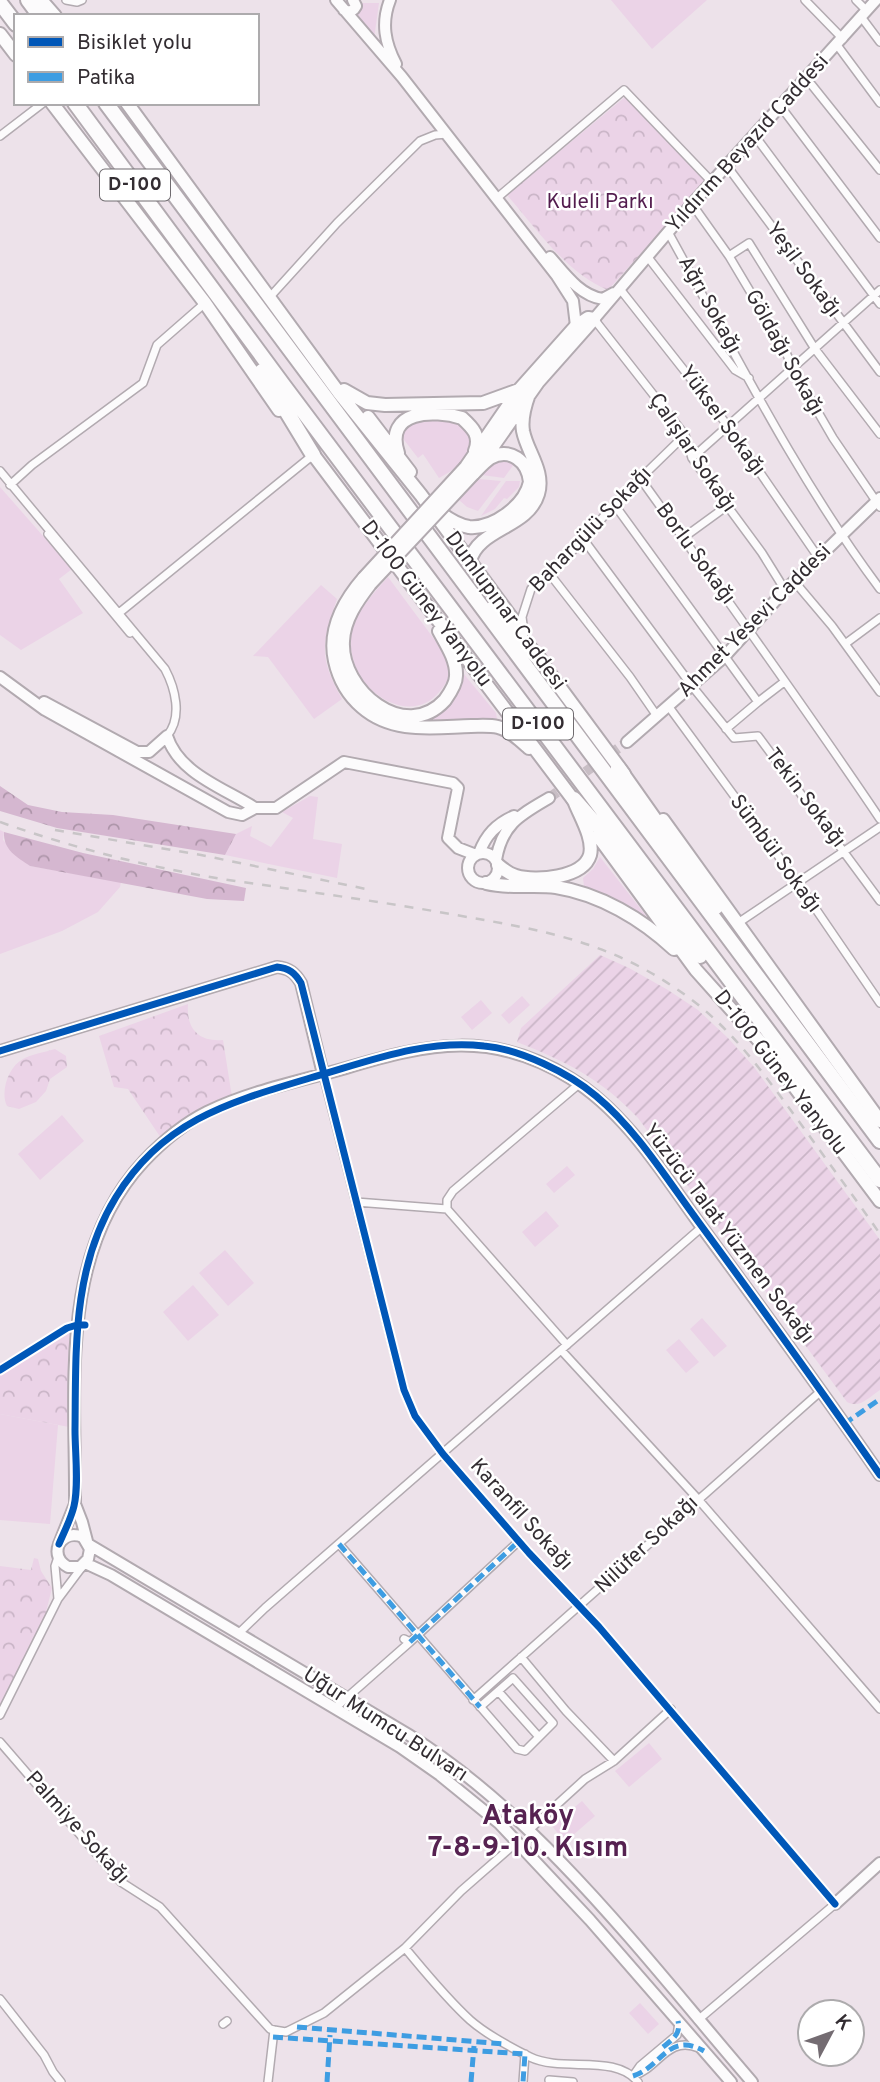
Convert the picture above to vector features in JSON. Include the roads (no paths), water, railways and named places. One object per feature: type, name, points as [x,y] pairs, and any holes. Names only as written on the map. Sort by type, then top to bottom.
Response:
[{"type":"highway","points":[[0,3],[14,21]]},
{"type":"highway","name":"D-100","points":[[76,105],[880,1180]]},
{"type":"highway","name":"D-100","points":[[107,105],[880,1141]]},
{"type":"highway","points":[[195,267],[301,431],[313,455]]},
{"type":"highway","points":[[412,513],[448,550],[538,659]]},
{"type":"highway","points":[[618,768],[728,923],[781,1008]]},
{"type":"highway","points":[[574,799],[715,973],[752,1010]]},
{"type":"main road","points":[[41,0],[53,14]]},
{"type":"main road","points":[[0,34],[14,52]]},
{"type":"main road","name":"D-100 Güney Yanyolu","points":[[54,105],[205,303],[279,411],[574,799],[592,828],[696,970],[764,1046],[880,1201]]},
{"type":"main road","name":"Dumlupınar Caddesi","points":[[128,105],[374,439],[421,495],[470,561],[618,768],[684,848],[825,1048],[880,1121]]},
{"type":"main road","points":[[550,767],[515,735],[499,727],[377,717],[357,703],[340,678],[334,657],[334,639],[338,620],[348,600],[469,470],[524,392],[576,326],[588,318],[594,319]]},
{"type":"main road","points":[[344,390],[363,401],[385,405],[483,403],[524,392],[594,319]]},
{"type":"main road","points":[[304,342],[399,457],[421,495],[452,521],[472,527],[490,523],[507,513],[520,501],[528,488],[529,474],[525,465],[512,455],[504,454],[488,459],[469,470]]},
{"type":"main road","points":[[470,561],[472,553],[482,542],[528,511],[538,494],[538,473],[522,429],[524,392]]},
{"type":"main road","points":[[399,457],[395,440],[402,422],[415,415],[450,415],[462,418],[477,435],[469,470]]},
{"type":"main road","points":[[394,719],[419,715],[434,709],[447,697],[455,680],[454,661],[422,600]]},
{"type":"main road","points":[[497,863],[508,873],[520,878],[570,875],[580,868],[589,857],[590,841],[574,799]]},
{"type":"main road","points":[[486,883],[515,888],[554,887],[578,892],[611,905],[652,930],[696,970]]},
{"type":"street","points":[[66,0],[82,0]]},
{"type":"street","points":[[336,0],[402,77],[568,291],[576,308],[576,326]]},
{"type":"street","points":[[344,10],[350,12],[354,9],[356,6],[353,0]]},
{"type":"street","points":[[390,0],[384,21],[387,45],[402,77]]},
{"type":"street","points":[[805,0],[840,42],[880,103]]},
{"type":"street","points":[[856,0],[880,42]]},
{"type":"street","name":"Yıldırım Beyazıd Caddesi","points":[[594,319],[692,204],[876,0]]},
{"type":"street","points":[[807,79],[880,170]]},
{"type":"street","points":[[498,198],[624,90],[712,182]]},
{"type":"street","points":[[0,130],[31,105]]},
{"type":"street","points":[[0,136],[40,105]]},
{"type":"street","points":[[781,107],[880,238]]},
{"type":"street","points":[[270,298],[337,223],[420,141],[447,134]]},
{"type":"street","points":[[754,136],[877,293],[880,304]]},
{"type":"street","name":"Yeşil Sokağı","points":[[727,166],[880,372]]},
{"type":"street","points":[[498,198],[509,206],[574,283],[589,295],[603,299],[620,289]]},
{"type":"street","name":"Göldağı Sokağı","points":[[692,204],[729,256],[785,350],[832,438],[878,503]]},
{"type":"street","name":"Ağrı Sokağı","points":[[668,232],[760,399],[841,536],[880,589]]},
{"type":"street","points":[[729,256],[749,243],[815,349],[880,434]]},
{"type":"street","points":[[647,256],[735,370],[750,378]]},
{"type":"street","name":"Yüksel Sokağı","points":[[620,289],[728,426],[818,558]]},
{"type":"street","points":[[692,458],[877,293]]},
{"type":"street","points":[[9,485],[143,383],[157,345],[205,303]]},
{"type":"street","name":"Çalışlar Sokağı","points":[[594,319],[685,435],[692,458],[785,590]]},
{"type":"street","name":"Bahargülü Sokağı","points":[[524,636],[522,617],[531,589],[584,540],[614,504],[685,435]]},
{"type":"street","points":[[118,614],[313,455]]},
{"type":"street","points":[[0,471],[118,614],[167,682],[172,706],[167,736],[175,752],[189,768],[255,808]]},
{"type":"street","points":[[0,478],[9,485]]},
{"type":"street","name":"Borlu Sokağı","points":[[640,478],[751,630],[880,819]]},
{"type":"street","name":"Ahmet Yesevi Caddesi","points":[[627,742],[724,657],[794,581],[878,503]]},
{"type":"street","points":[[614,504],[758,702]]},
{"type":"street","points":[[683,538],[727,506]]},
{"type":"street","points":[[584,540],[691,686],[726,729],[784,682]]},
{"type":"street","points":[[549,573],[657,716]]},
{"type":"street","points":[[794,581],[880,692]]},
{"type":"street","points":[[845,644],[880,618]]},
{"type":"street","points":[[0,677],[45,710],[228,812],[242,815],[255,808],[276,808],[344,762],[453,783],[458,788],[448,838],[458,848],[489,854],[497,863]]},
{"type":"street","points":[[25,694],[67,713],[137,752],[149,752]]},
{"type":"street","name":"Sümbül Sokağı","points":[[669,707],[798,883],[880,1003]]},
{"type":"street","name":"Tekin Sokağı","points":[[726,729],[734,738],[758,736],[880,901]]},
{"type":"street","points":[[146,767],[145,760],[149,752],[167,736]]},
{"type":"street","points":[[526,812],[511,817],[485,839],[478,854],[468,865],[469,874],[476,881],[486,883],[494,878],[502,836],[510,824],[549,798]]},
{"type":"street","points":[[738,923],[880,827]]},
{"type":"street","points":[[0,1051],[277,967],[285,968],[297,976],[301,983],[323,1074]]},
{"type":"street","name":"Yüzücü Talat Yüzmen Sokağı","points":[[75,1504],[76,1329],[81,1291],[100,1228],[116,1196],[157,1148],[205,1113],[236,1100],[323,1074],[420,1048],[454,1044],[488,1046],[520,1054],[568,1076],[596,1095],[620,1120],[702,1227],[800,1359],[880,1475]]},
{"type":"street","name":"Karanfil Sokağı","points":[[323,1074],[404,1390],[415,1416],[443,1454],[671,1709],[835,1904]]},
{"type":"street","points":[[579,1084],[453,1191],[447,1200],[447,1209],[564,1348],[880,1709]]},
{"type":"street","points":[[356,1202],[447,1209]]},
{"type":"street","points":[[238,1634],[702,1227]]},
{"type":"street","name":"Nilüfer Sokağı","points":[[473,1700],[580,1607],[697,1498],[821,1391]]},
{"type":"street","points":[[0,1715],[58,1599],[90,1554],[75,1504]]},
{"type":"street","points":[[58,1599],[55,1566],[59,1544],[75,1504]]},
{"type":"street","points":[[59,1544],[72,1535],[82,1537],[88,1542]]},
{"type":"street","points":[[335,1708],[519,1541]]},
{"type":"street","name":"Uğur Mumcu Bulvarı","points":[[88,1542],[445,1758],[528,1831],[603,1910],[752,2082]]},
{"type":"street","points":[[339,1544],[410,1639],[480,1707],[517,1749],[525,1751],[553,1723],[513,1678],[480,1707]]},
{"type":"street","points":[[58,1556],[68,1567],[76,1568],[84,1564]]},
{"type":"street","name":"Uğur Mumcu Bulvarı","points":[[84,1564],[111,1574],[335,1708],[440,1775],[499,1823],[590,1920],[731,2082]]},
{"type":"street","points":[[522,1657],[566,1711],[614,1761]]},
{"type":"street","points":[[498,1691],[539,1737]]},
{"type":"street","points":[[268,2082],[274,2030],[286,2032],[324,2014],[405,1948],[461,1891],[585,1779],[614,1761],[671,1709]]},
{"type":"street","name":"Palmiye Sokağı","points":[[0,1742],[121,1882],[160,1907],[270,2029],[274,2030]]},
{"type":"street","points":[[686,2030],[880,1863]]},
{"type":"street","points":[[405,1948],[447,1998],[472,2022],[525,2054],[550,2064],[618,2068],[636,2079]]},
{"type":"street","points":[[2,2005],[44,2055],[61,2082]]},
{"type":"street","points":[[636,2079],[640,2066],[677,2035],[678,2021]]},
{"type":"street","points":[[636,2079],[676,2046],[690,2045],[704,2051]]},
{"type":"street","points":[[523,2082],[525,2054]]},
{"type":"street","points":[[549,2080],[573,2082]]},
{"type":"tunnel","points":[[549,798],[627,742]]},
{"type":"railway","points":[[0,822],[63,842],[160,867],[520,927],[579,942],[635,964],[692,1000],[738,1043],[778,1093],[880,1234]]},
{"type":"railway","points":[[55,830],[201,855],[371,890]]},
{"type":"district","name":"Ataköy 7-8-9-10. Kısım","points":[[528,1833]]},
{"type":"park label","name":"Kuleli Parkı","points":[[600,202]]}]
